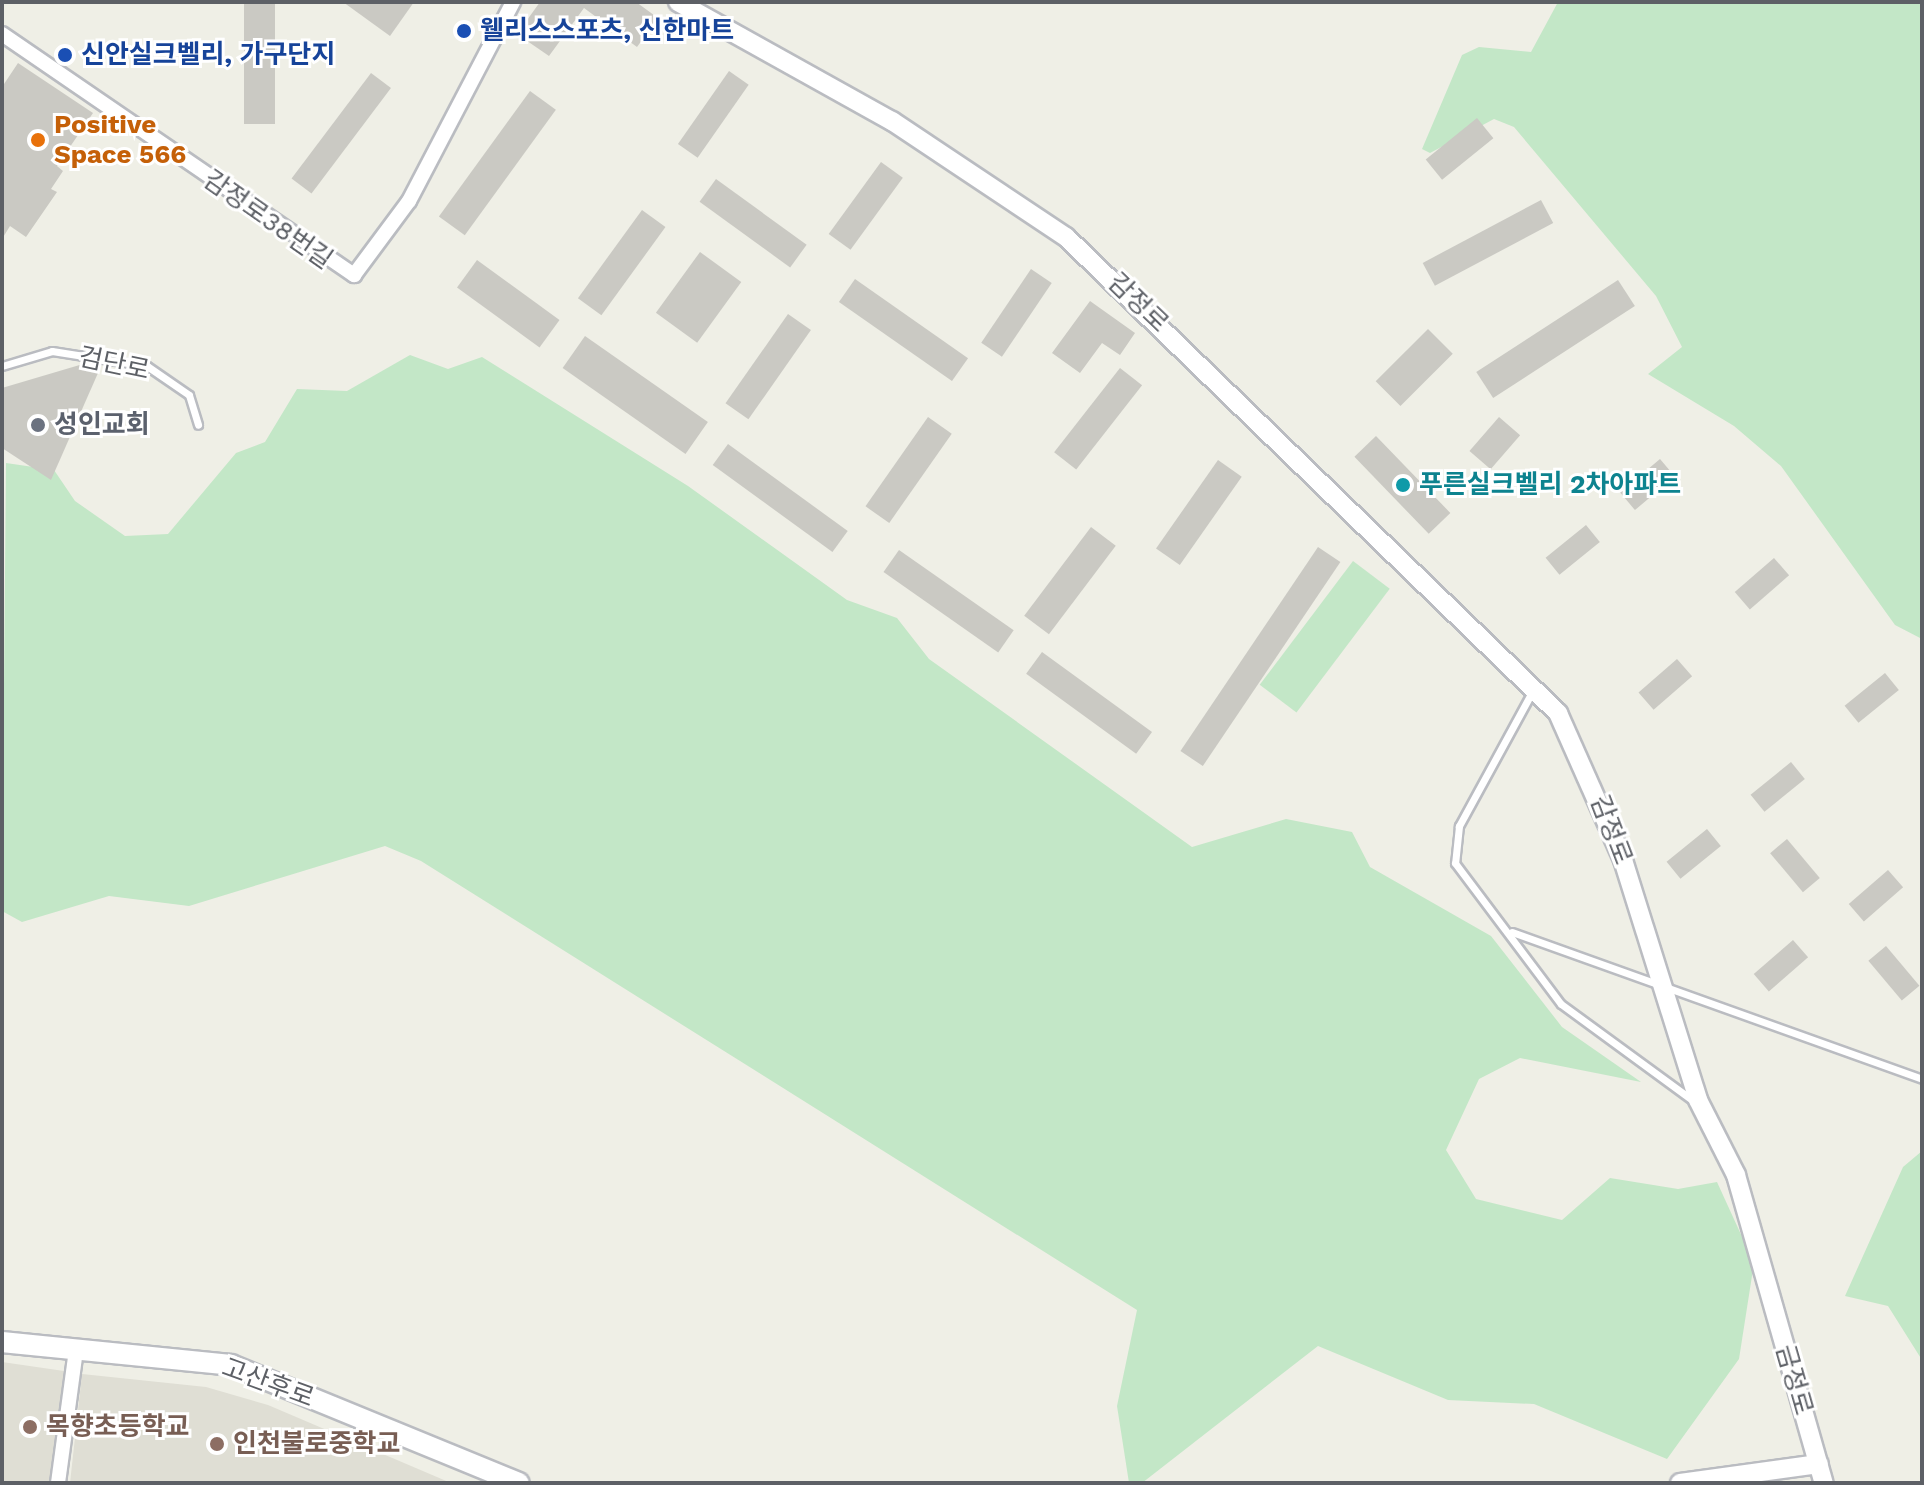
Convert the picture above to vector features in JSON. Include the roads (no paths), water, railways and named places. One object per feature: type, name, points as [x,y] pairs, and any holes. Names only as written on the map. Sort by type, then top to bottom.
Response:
[{"type":"main road","name":"고산후로","points":[[2,1342],[231,1365],[519,1483]]},
{"type":"street","name":"감정로38번길","points":[[2,34],[354,275],[409,201],[513,2]]},
{"type":"street","name":"감정로","points":[[678,2],[892,121],[1066,237],[1536,687],[1581,753],[1665,985],[1708,1123],[1736,1175],[1765,1278]]},
{"type":"street","name":"금정로","points":[[1765,1278],[1824,1483]]},
{"type":"street","points":[[58,1483],[76,1350]]},
{"type":"street","points":[[1680,1483],[1819,1464]]},
{"type":"lane","name":"검단로","points":[[2,366],[52,351],[147,366],[189,395],[198,425]]},
{"type":"lane","name":"감정로","points":[[1536,687],[1454,840],[1462,877],[1512,932],[1561,1004],[1669,1079],[1708,1123]]},
{"type":"lane","name":"감정로","points":[[1512,932],[1922,1079]]},
{"type":"place","name":"웰리스스포츠, 신한마트","points":[[464,31]]},
{"type":"place","name":"신안실크벨리, 가구단지","points":[[65,55]]},
{"type":"place","name":"Positive Space 566","points":[[38,140]]},
{"type":"place","name":"성인교회","points":[[38,425]]},
{"type":"place","name":"푸른실크벨리 2차아파트","points":[[1403,485]]},
{"type":"place","name":"목향초등학교","points":[[30,1427]]},
{"type":"place","name":"인천불로중학교","points":[[217,1444]]}]
